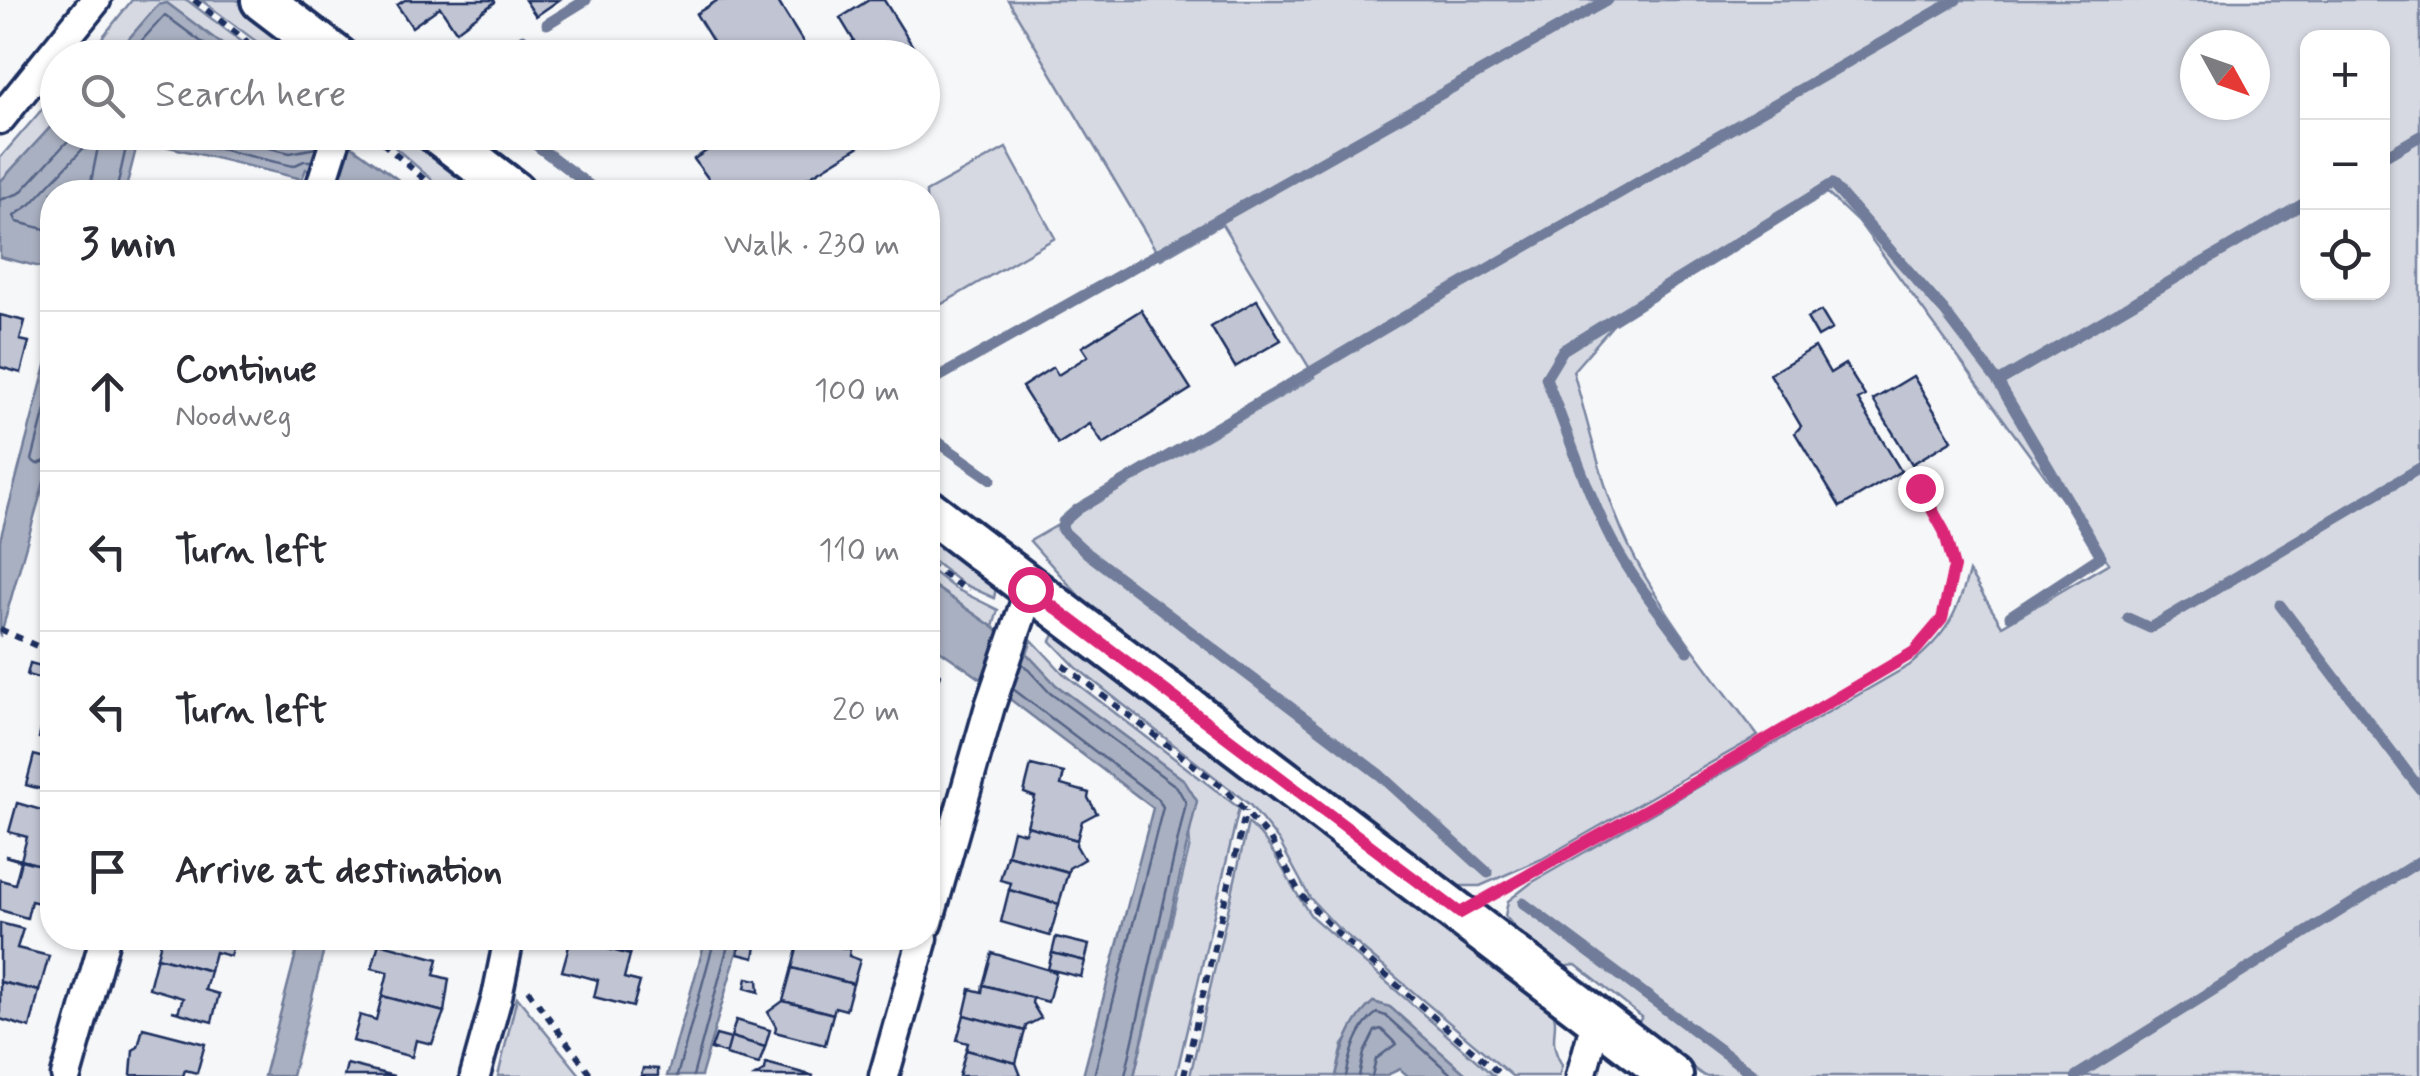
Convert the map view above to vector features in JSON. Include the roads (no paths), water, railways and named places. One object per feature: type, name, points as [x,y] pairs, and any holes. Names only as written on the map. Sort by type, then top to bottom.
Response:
[{"type":"main road","points":[[262,0],[314,40]]},
{"type":"main road","points":[[459,150],[498,180]]},
{"type":"main road","points":[[940,522],[1025,603],[1460,913],[1672,1076]]},
{"type":"street","points":[[57,40],[96,0]]},
{"type":"street","points":[[0,118],[12,87],[40,58]]},
{"type":"street","points":[[323,180],[332,150]]},
{"type":"street","points":[[940,881],[990,706],[1025,603]]},
{"type":"street","points":[[66,1076],[102,950]]},
{"type":"street","points":[[475,1076],[507,950]]},
{"type":"street","points":[[884,1076],[921,950]]},
{"type":"street","points":[[1581,1076],[1597,1018]]},
{"type":"water","points":[[167,3],[216,40],[128,40],[158,5]]},
{"type":"water","points":[[40,138],[40,150],[136,150],[128,180],[40,180],[40,267],[0,257],[0,182]]},
{"type":"water","points":[[182,150],[357,150],[399,180],[321,180],[306,169],[302,179]]},
{"type":"water","points":[[40,388],[40,496],[0,637],[0,540]]},
{"type":"water","points":[[940,590],[993,627],[1027,654],[1056,685],[1184,780],[1197,801],[1134,1076],[1083,1076],[1153,808],[940,650]]},
{"type":"water","points":[[297,950],[324,950],[292,1076],[264,1076]]},
{"type":"water","points":[[703,950],[738,950],[701,1076],[667,1076]]},
{"type":"water","points":[[1373,1002],[1390,1007],[1468,1076],[1408,1076],[1400,1069],[1385,1076],[1336,1076],[1353,1027]]},
{"type":"waterway","points":[[547,24],[586,0]]},
{"type":"waterway","points":[[940,376],[1608,0]]},
{"type":"waterway","points":[[1488,873],[1380,775],[1087,553],[1062,530],[1063,522],[1078,509],[1419,308],[1956,0]]},
{"type":"waterway","points":[[2390,153],[2420,136]]},
{"type":"waterway","points":[[543,150],[582,180]]},
{"type":"waterway","points":[[1688,651],[1624,561],[1590,492],[1546,378],[1563,350],[1832,184],[1944,311],[1998,382]]},
{"type":"waterway","points":[[2010,616],[2101,556],[1998,382],[2300,206]]},
{"type":"waterway","points":[[940,443],[991,479]]},
{"type":"waterway","points":[[2128,618],[2150,628],[2420,468]]},
{"type":"waterway","points":[[2280,605],[2420,789]]},
{"type":"waterway","points":[[2076,1076],[2420,861]]},
{"type":"waterway","points":[[1523,903],[1755,1076]]}]
